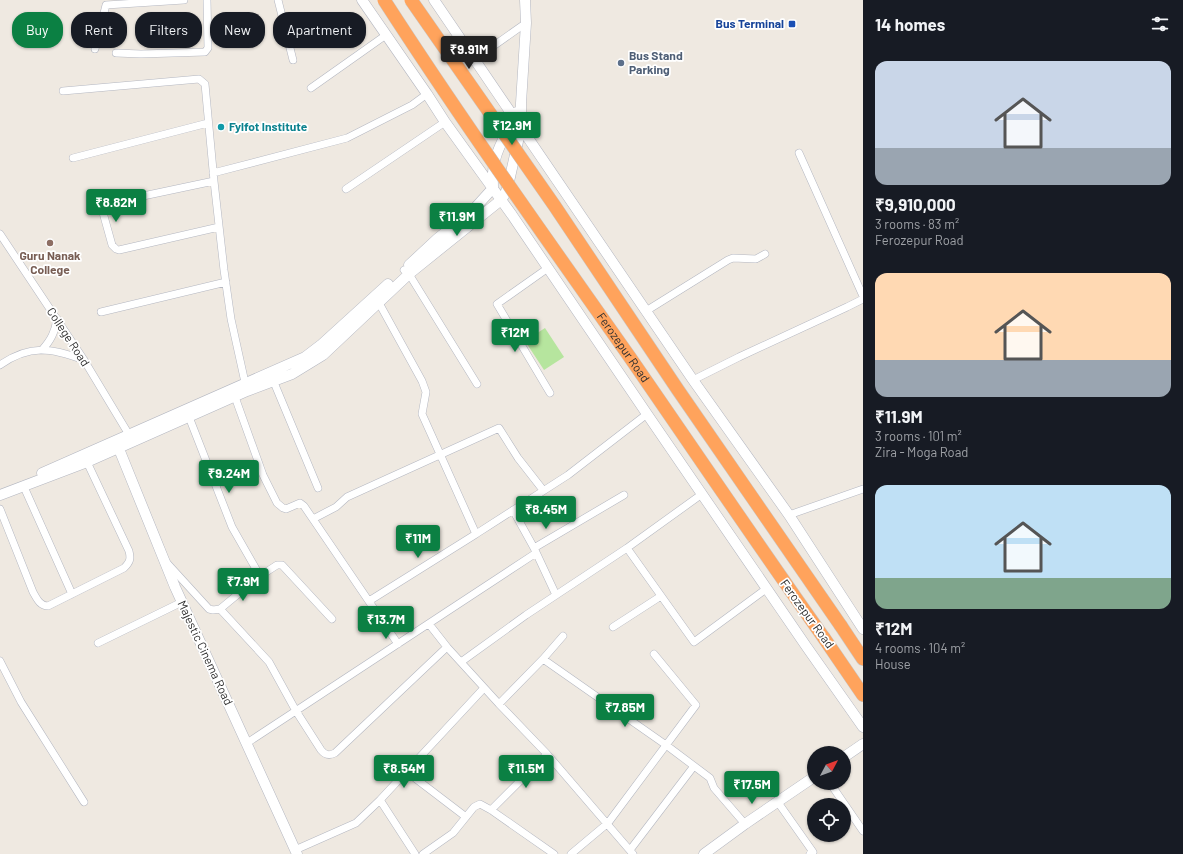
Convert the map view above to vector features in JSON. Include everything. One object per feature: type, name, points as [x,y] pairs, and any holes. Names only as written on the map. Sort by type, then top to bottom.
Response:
[{"type":"highway","name":"Ferozepur Road","points":[[384,0],[458,112],[661,402],[863,695]]},
{"type":"highway","name":"Ferozepur Road","points":[[412,0],[554,205],[678,390],[863,659]]},
{"type":"street","points":[[95,49],[107,2],[184,0]]},
{"type":"street","points":[[116,53],[141,54],[205,52],[208,48],[207,0]]},
{"type":"street","points":[[278,0],[293,60]]},
{"type":"street","points":[[362,0],[445,122],[548,268],[766,589],[863,727]]},
{"type":"street","points":[[434,0],[693,380],[789,515],[863,628]]},
{"type":"street","points":[[0,495],[119,449],[131,439],[246,388],[305,357],[406,272],[501,200],[508,186],[521,128],[526,23],[525,0]]},
{"type":"street","points":[[475,59],[526,23]]},
{"type":"street","points":[[312,88],[386,35]]},
{"type":"street","points":[[63,91],[199,79],[205,84],[213,173],[226,282],[231,319],[246,388]]},
{"type":"street","points":[[213,173],[347,138],[412,105],[427,94]]},
{"type":"street","points":[[0,490],[190,417],[235,397],[246,388],[292,374],[323,355],[378,303],[437,239],[474,209],[493,188],[494,161],[521,103]]},
{"type":"street","points":[[346,189],[445,122]]},
{"type":"street","points":[[73,158],[208,123]]},
{"type":"street","points":[[693,380],[739,357],[847,308],[863,298],[799,153]]},
{"type":"street","points":[[214,181],[110,203],[102,209],[112,245],[119,250],[219,227]]},
{"type":"street","name":"College Road","points":[[0,234],[84,360],[131,439]]},
{"type":"street","points":[[646,310],[728,260],[733,258],[756,259],[766,254]]},
{"type":"street","points":[[548,268],[497,304],[550,393]]},
{"type":"street","points":[[406,272],[477,384]]},
{"type":"street","points":[[101,312],[226,282]]},
{"type":"street","points":[[378,303],[422,381],[426,392],[422,414],[476,534]]},
{"type":"street","points":[[42,350],[51,340],[55,331],[57,319]]},
{"type":"street","points":[[0,365],[15,356],[31,350],[59,352],[84,360]]},
{"type":"street","points":[[273,380],[318,488]]},
{"type":"street","points":[[235,397],[263,475],[277,503],[286,509],[300,503],[304,506],[398,644]]},
{"type":"street","points":[[369,601],[568,475],[647,414]]},
{"type":"street","points":[[190,417],[232,527],[260,576]]},
{"type":"street","points":[[313,519],[336,507],[347,497],[499,428],[518,458],[543,490]]},
{"type":"street","name":"Majestic Cinema Road","points":[[119,449],[182,602],[296,852]]},
{"type":"street","points":[[0,509],[33,592],[39,603],[42,605],[48,606],[124,568],[128,564],[130,558],[128,551],[87,462]]},
{"type":"street","points":[[24,487],[72,594]]},
{"type":"street","points":[[789,515],[863,489]]},
{"type":"street","points":[[461,662],[526,615],[627,548],[702,494]]},
{"type":"street","points":[[247,743],[429,624],[535,551],[624,495]]},
{"type":"street","points":[[513,510],[556,595]]},
{"type":"street","points":[[627,548],[694,642],[766,589]]},
{"type":"street","points":[[164,560],[209,608],[213,610],[220,609],[260,576],[277,565],[282,565],[332,619]]},
{"type":"street","points":[[613,628],[661,596]]},
{"type":"street","points":[[98,643],[182,602]]},
{"type":"street","points":[[220,609],[269,662],[296,711],[324,754],[332,755],[335,753],[447,647]]},
{"type":"street","points":[[429,624],[447,647],[547,754],[632,852],[694,766]]},
{"type":"street","points":[[499,704],[563,636]]},
{"type":"street","points":[[571,854],[608,823],[696,705],[654,654]]},
{"type":"street","points":[[542,659],[666,745],[710,778],[714,788],[744,824]]},
{"type":"street","points":[[0,661],[22,702],[84,802]]},
{"type":"street","points":[[296,852],[356,823],[407,772],[484,688]]},
{"type":"street","points":[[851,752],[863,744]]},
{"type":"street","points":[[491,810],[547,754]]},
{"type":"street","points":[[407,772],[466,818]]},
{"type":"street","points":[[709,852],[744,824],[807,782]]},
{"type":"street","points":[[835,790],[863,831]]},
{"type":"street","points":[[380,800],[415,854]]},
{"type":"street","points":[[777,801],[812,853]]},
{"type":"street","points":[[423,854],[453,833],[474,807],[480,804],[554,854]]},
{"type":"green space","points":[[545,328],[564,357],[544,370],[525,341]]},
{"type":"place","name":"Bus Terminal","points":[[792,24]]},
{"type":"place","name":"Bus Stand Parking","points":[[621,63]]},
{"type":"place","name":"Fylfot Institute","points":[[221,127]]},
{"type":"place","name":"Guru Nanak College","points":[[50,243]]}]
